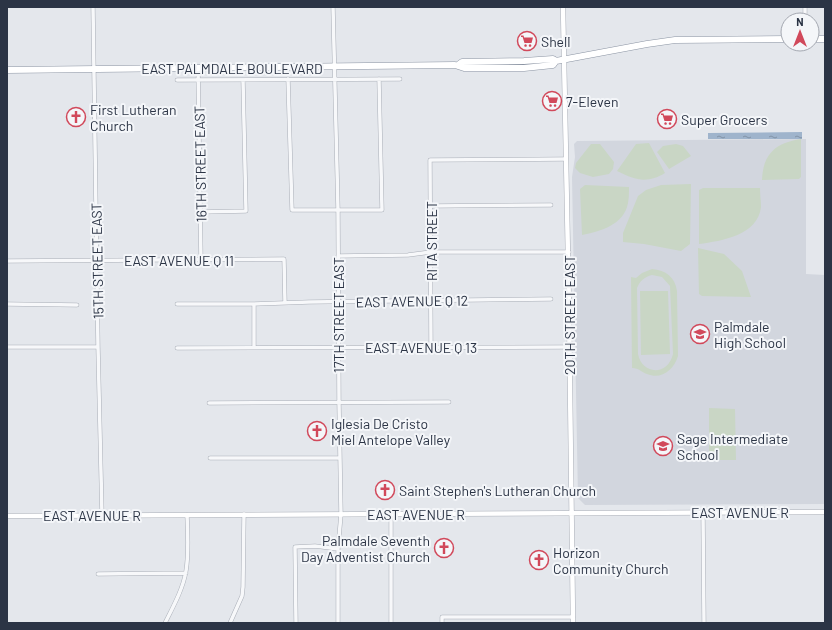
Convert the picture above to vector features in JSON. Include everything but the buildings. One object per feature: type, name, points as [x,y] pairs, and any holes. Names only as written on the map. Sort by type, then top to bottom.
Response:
[{"type":"highway","name":"EAST PALMDALE BOULEVARD","points":[[458,65],[462,62],[505,62],[553,59],[556,61],[565,60],[646,44],[675,40],[780,39]]},
{"type":"highway","name":"EAST PALMDALE BOULEVARD","points":[[7,70],[458,65],[464,68],[524,68],[553,65],[556,61]]},
{"type":"highway","points":[[476,68],[477,66],[481,65],[503,64],[505,62]]},
{"type":"main road","name":"20TH STREET EAST","points":[[563,7],[569,252],[573,623]]},
{"type":"main road","name":"EAST AVENUE R","points":[[7,516],[825,512]]},
{"type":"street","name":"15TH STREET EAST","points":[[93,7],[102,515]]},
{"type":"street","name":"17TH STREET EAST","points":[[333,7],[338,210],[338,347],[341,514],[338,549],[338,623]]},
{"type":"street","name":"16TH STREET EAST","points":[[198,68],[201,260]]},
{"type":"street","points":[[288,80],[292,210],[382,210],[379,79]]},
{"type":"street","name":"EAST PALMDALE BOULEVARD","points":[[177,80],[400,79]]},
{"type":"street","points":[[201,212],[246,211],[243,80]]},
{"type":"street","name":"RITA STREET","points":[[431,347],[430,160],[566,159]]},
{"type":"street","points":[[431,206],[551,205]]},
{"type":"street","points":[[338,256],[408,255],[431,252],[569,252]]},
{"type":"street","name":"EAST AVENUE Q 11","points":[[7,261],[284,259],[285,303]]},
{"type":"street","name":"EAST AVENUE Q 12","points":[[177,304],[551,299]]},
{"type":"street","points":[[7,304],[77,305]]},
{"type":"street","points":[[254,304],[254,348]]},
{"type":"street","points":[[7,347],[98,347]]},
{"type":"street","name":"EAST AVENUE Q 13","points":[[178,348],[569,347]]},
{"type":"street","points":[[209,403],[449,402]]},
{"type":"street","points":[[210,458],[340,458]]},
{"type":"street","points":[[703,513],[704,623]]},
{"type":"street","points":[[230,623],[242,596],[244,514]]},
{"type":"street","points":[[165,623],[176,602],[186,573],[188,552],[187,515]]},
{"type":"street","points":[[391,515],[391,623]]},
{"type":"street","points":[[296,623],[295,547],[315,546],[338,549]]},
{"type":"street","points":[[98,574],[186,573]]},
{"type":"street","points":[[442,623],[442,617],[573,617]]},
{"type":"street","points":[[542,617],[542,623]]},
{"type":"shaded area","name":"Palmdale High School","points":[[806,139],[806,274],[825,275],[825,504],[585,505],[578,498],[572,177],[575,157],[574,144],[577,141]]},
{"type":"green space","points":[[801,139],[801,177],[799,179],[762,180],[765,163],[772,151],[784,143]]},
{"type":"green space","points":[[649,143],[665,173],[652,179],[641,180],[617,171],[636,144]]},
{"type":"green space","points":[[591,144],[600,144],[614,162],[613,169],[609,174],[593,177],[580,173],[575,168],[576,163]]},
{"type":"green space","points":[[676,144],[683,146],[691,156],[669,169],[657,152],[663,146]]},
{"type":"green space","points":[[691,184],[690,244],[681,251],[644,244],[623,242],[623,233],[638,196],[646,190],[661,185]]},
{"type":"green space","points":[[585,185],[629,187],[629,197],[626,211],[617,222],[604,229],[582,235],[580,189]]},
{"type":"green space","points":[[703,188],[760,188],[761,207],[758,217],[753,224],[738,235],[718,241],[699,244],[699,190]]},
{"type":"green space","points":[[698,248],[724,254],[742,271],[751,297],[702,296],[699,294]]},
{"type":"green space","points":[[652,269],[666,273],[672,278],[677,291],[678,356],[670,369],[662,375],[657,376],[652,376],[632,368],[631,277],[636,278],[642,273]],"holes":[[[652,275],[662,277],[670,286],[673,354],[666,366],[655,370],[644,366],[640,361],[638,354],[637,288],[641,281],[647,277]]]},
{"type":"green space","points":[[640,291],[668,291],[670,354],[641,355]]},
{"type":"green space","points":[[709,408],[735,409],[736,460],[709,460]]},
{"type":"water","points":[[802,132],[802,139],[708,139],[708,133]]},
{"type":"place","name":"Shell","points":[[527,41]]},
{"type":"place","name":"7-Eleven","points":[[552,101]]},
{"type":"place","name":"First Lutheran Church","points":[[76,117]]},
{"type":"place","name":"Super Grocers","points":[[667,119]]},
{"type":"place","name":"Palmdale High School","points":[[700,334]]},
{"type":"place","name":"Iglesia De Cristo Miel Antelope Valley","points":[[317,431]]},
{"type":"place","name":"Sage Intermediate School","points":[[663,446]]},
{"type":"place","name":"Saint Stephen's Lutheran Church","points":[[385,490]]},
{"type":"place","name":"Palmdale Seventh Day Adventist Church","points":[[444,548]]},
{"type":"place","name":"Horizon Community Church","points":[[539,560]]}]
